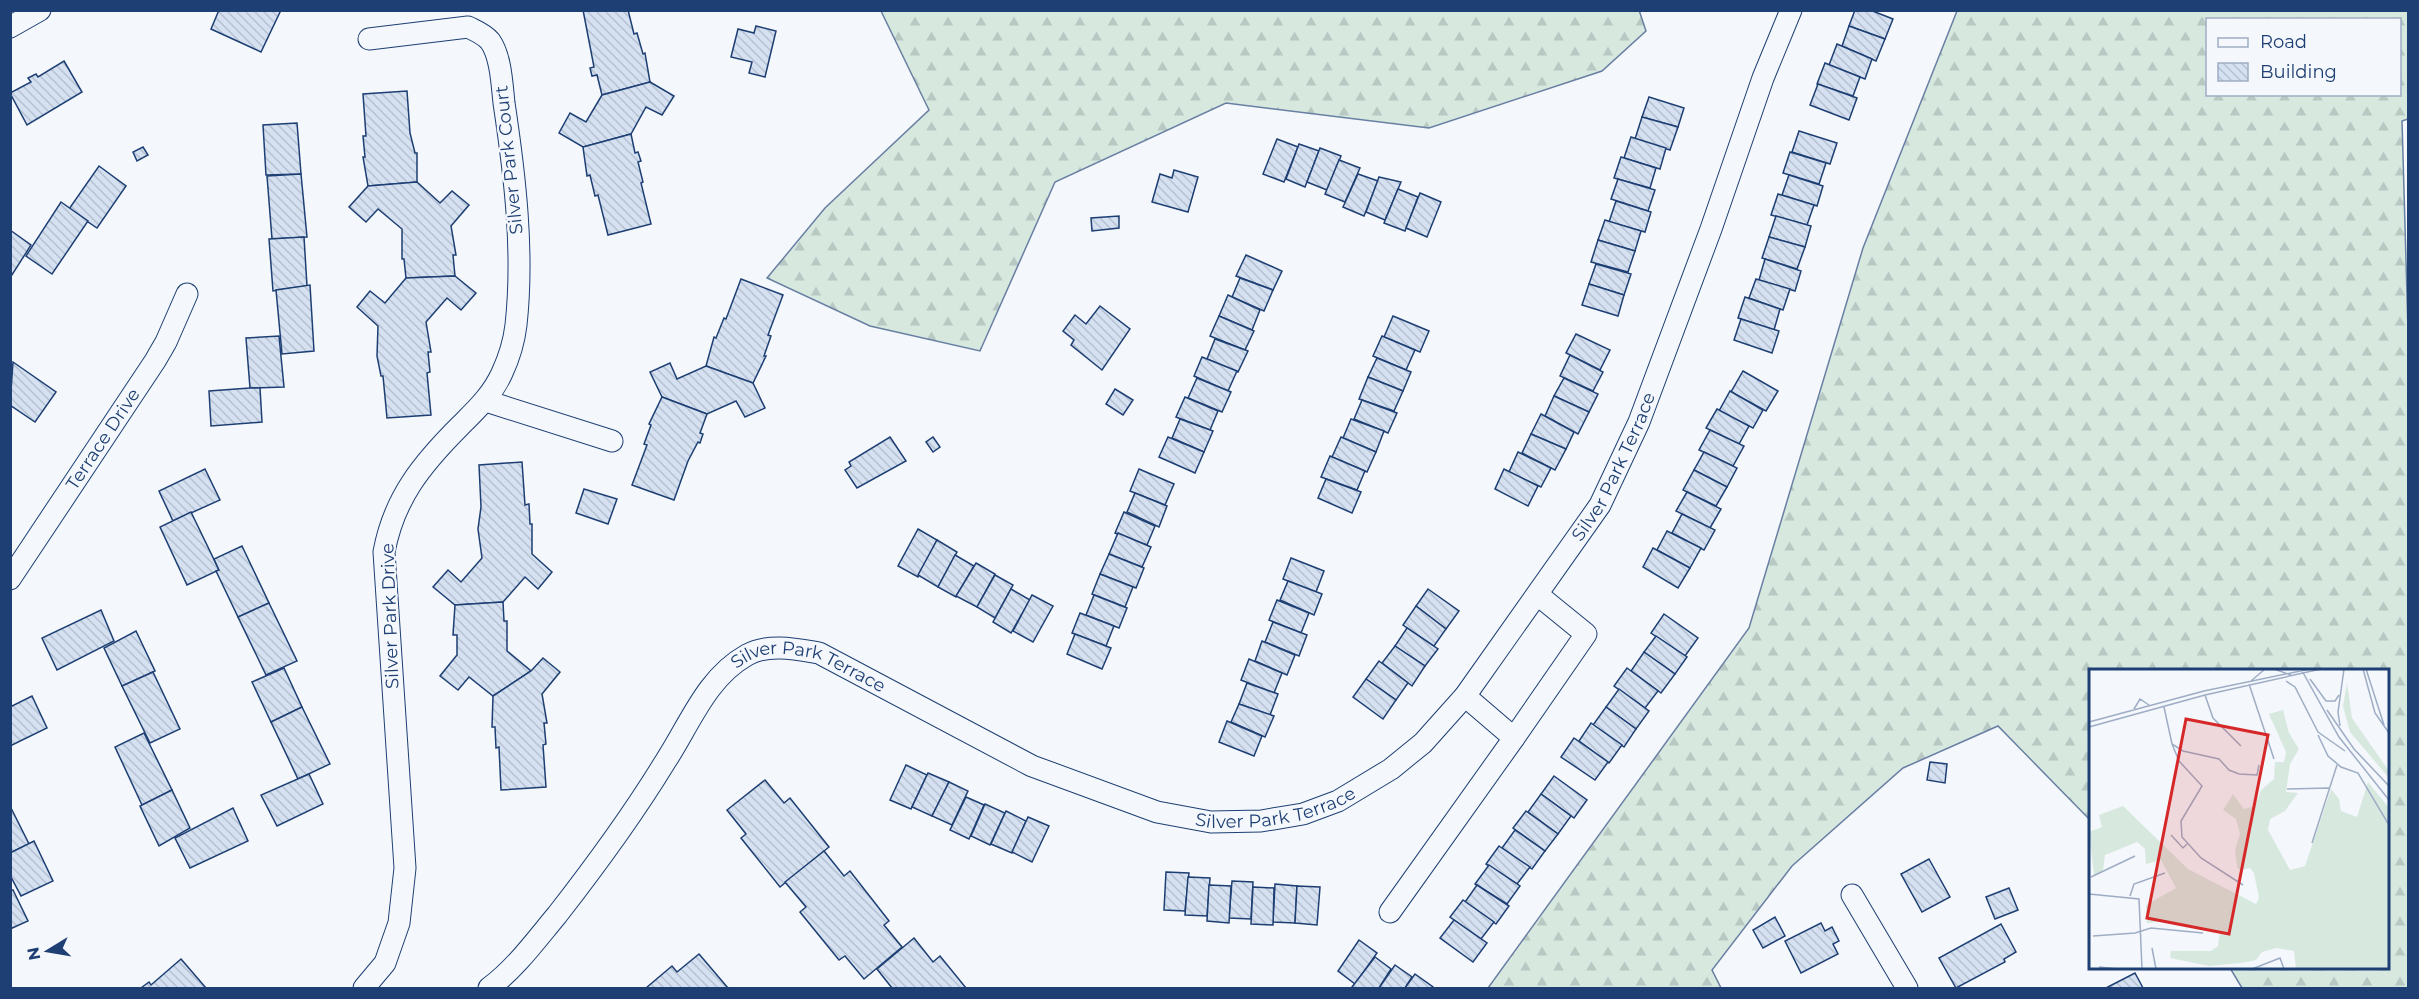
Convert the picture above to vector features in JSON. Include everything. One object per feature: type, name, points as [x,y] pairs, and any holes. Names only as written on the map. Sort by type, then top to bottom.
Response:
[{"type":"street","points":[[10,27],[40,10]]},
{"type":"street","name":"Silver Park Terrace","points":[[489,988],[502,979],[613,843],[667,760],[702,699],[723,672],[750,653],[783,647],[819,653],[1032,766],[1157,812],[1211,822],[1261,821],[1302,814],[1338,801],[1391,769],[1423,743],[1465,696],[1538,596],[1600,505],[1639,422],[1711,229],[1763,78],[1791,10]]},
{"type":"street","name":"Silver Park Court","points":[[369,39],[468,27],[482,33],[492,43],[507,120],[517,207],[518,265],[516,324],[512,349],[502,375],[486,401]]},
{"type":"street","name":"Terrace Drive","points":[[10,579],[155,361],[187,294]]},
{"type":"street","points":[[486,401],[612,441]]},
{"type":"street","name":"Silver Park Drive","points":[[364,988],[385,963],[399,923],[405,868],[384,552],[389,523],[400,500],[425,463],[486,401]]},
{"type":"street","points":[[1390,912],[1586,634],[1538,596]]},
{"type":"street","points":[[1465,696],[1514,738]]},
{"type":"street","points":[[1852,895],[1907,988]]},
{"type":"green space","points":[[1639,10],[1646,31],[1602,71],[1429,128],[1226,103],[1055,182],[980,351],[870,326],[767,278],[825,208],[929,110],[881,11]]},
{"type":"green space","points":[[1957,11],[2408,11],[2408,119],[2402,121],[2408,330],[2408,988],[2242,988],[2231,969],[2389,969],[2389,669],[2089,669],[2089,819],[1998,726],[1903,768],[1792,866],[1712,970],[1721,988],[1488,988],[1749,628],[1863,248]]},
{"type":"building","points":[[219,10],[281,10],[261,52],[211,29]]},
{"type":"building","points":[[583,10],[628,10],[634,34],[637,33],[643,54],[645,53],[650,82],[602,95],[597,75],[592,76],[590,68],[594,67]]},
{"type":"building","points":[[1855,10],[1870,10],[1893,19],[1885,39],[1849,26]]},
{"type":"building","points":[[756,26],[776,31],[765,77],[749,73],[752,62],[731,57],[738,29],[754,33]]},
{"type":"building","points":[[1849,26],[1885,39],[1876,61],[1842,46]]},
{"type":"building","points":[[1837,44],[1872,59],[1865,79],[1829,65]]},
{"type":"building","points":[[64,61],[82,92],[27,125],[10,93],[31,82],[28,78],[36,74],[38,77]]},
{"type":"building","points":[[1825,63],[1860,77],[1853,96],[1817,84]]},
{"type":"building","points":[[650,82],[674,96],[662,115],[646,107],[631,134],[583,147],[559,133],[570,113],[586,122],[602,95]]},
{"type":"building","points":[[1818,84],[1857,98],[1849,120],[1810,105]]},
{"type":"building","points":[[407,91],[410,133],[415,153],[417,153],[417,182],[368,186],[363,157],[365,157],[363,136],[366,136],[363,94]]},
{"type":"building","points":[[1649,97],[1684,108],[1678,127],[1642,117]]},
{"type":"building","points":[[1642,117],[1678,127],[1670,150],[1635,139]]},
{"type":"building","points":[[297,123],[301,174],[266,175],[263,125]]},
{"type":"building","points":[[1799,131],[1837,143],[1830,164],[1792,152]]},
{"type":"building","points":[[631,134],[635,153],[638,152],[641,161],[638,162],[643,182],[641,183],[651,224],[608,235],[598,195],[595,196],[590,175],[587,176],[583,147]]},
{"type":"building","points":[[1631,137],[1666,148],[1660,169],[1624,158]]},
{"type":"building","points":[[1277,139],[1298,147],[1284,182],[1263,174]]},
{"type":"building","points":[[1299,144],[1319,151],[1305,187],[1286,179]]},
{"type":"building","points":[[143,147],[148,155],[137,161],[133,152]]},
{"type":"building","points":[[1320,148],[1341,156],[1327,190],[1307,182]]},
{"type":"building","points":[[1790,152],[1826,163],[1819,184],[1783,173]]},
{"type":"building","points":[[1621,157],[1656,168],[1650,188],[1614,178]]},
{"type":"building","points":[[1339,160],[1360,168],[1345,202],[1325,194]]},
{"type":"building","points":[[99,166],[126,186],[97,228],[69,209]]},
{"type":"building","points":[[1174,170],[1198,177],[1188,212],[1152,202],[1160,174],[1172,178]]},
{"type":"building","points":[[301,174],[307,237],[272,239],[267,176]]},
{"type":"building","points":[[1358,174],[1378,181],[1364,216],[1343,207]]},
{"type":"building","points":[[1789,175],[1823,186],[1817,206],[1782,195]]},
{"type":"building","points":[[1379,177],[1401,182],[1385,220],[1366,212]]},
{"type":"building","points":[[1618,179],[1655,190],[1648,211],[1611,199]]},
{"type":"building","points":[[417,182],[440,203],[452,191],[469,205],[451,226],[456,255],[453,255],[455,276],[406,278],[404,259],[402,259],[402,229],[378,209],[366,222],[349,207],[368,186]]},
{"type":"building","points":[[1398,189],[1418,197],[1405,231],[1384,223]]},
{"type":"building","points":[[1420,193],[1441,202],[1427,237],[1406,228]]},
{"type":"building","points":[[1778,194],[1814,205],[1807,225],[1771,215]]},
{"type":"building","points":[[1616,201],[1651,212],[1645,232],[1609,222]]},
{"type":"building","points":[[61,202],[88,221],[52,274],[26,256]]},
{"type":"building","points":[[1119,216],[1119,228],[1092,231],[1091,218]]},
{"type":"building","points":[[1776,216],[1811,226],[1805,247],[1769,237]]},
{"type":"building","points":[[1605,220],[1641,231],[1635,251],[1598,240]]},
{"type":"building","points":[[10,230],[31,245],[10,278]]},
{"type":"building","points":[[304,237],[307,286],[273,291],[269,239]]},
{"type":"building","points":[[1769,237],[1805,247],[1797,269],[1762,258]]},
{"type":"building","points":[[1598,240],[1635,251],[1628,272],[1591,262]]},
{"type":"building","points":[[1246,255],[1282,271],[1273,290],[1236,276]]},
{"type":"building","points":[[1765,259],[1801,271],[1795,291],[1759,280]]},
{"type":"building","points":[[1596,264],[1631,274],[1624,295],[1589,284]]},
{"type":"building","points":[[455,276],[476,293],[461,310],[447,298],[426,322],[431,352],[428,352],[430,372],[427,373],[431,415],[387,418],[383,376],[381,376],[377,356],[378,326],[357,307],[370,291],[385,303],[406,278]]},
{"type":"building","points":[[1240,278],[1273,290],[1264,311],[1232,297]]},
{"type":"building","points":[[741,279],[783,295],[768,335],[771,336],[764,356],[766,356],[753,383],[706,366],[714,337],[716,338],[724,318],[726,319]]},
{"type":"building","points":[[1756,279],[1790,289],[1783,310],[1749,298]]},
{"type":"building","points":[[1589,284],[1624,295],[1618,316],[1582,305]]},
{"type":"building","points":[[310,285],[314,351],[282,354],[276,290]]},
{"type":"building","points":[[1228,295],[1260,310],[1252,330],[1219,316]]},
{"type":"building","points":[[1745,297],[1780,309],[1774,330],[1738,318]]},
{"type":"building","points":[[1100,306],[1130,329],[1102,370],[1071,345],[1074,340],[1063,331],[1075,315],[1086,324]]},
{"type":"building","points":[[1219,316],[1254,331],[1245,350],[1210,336]]},
{"type":"building","points":[[1393,316],[1429,331],[1420,352],[1384,337]]},
{"type":"building","points":[[1741,319],[1779,331],[1772,353],[1734,340]]},
{"type":"building","points":[[1576,334],[1610,350],[1600,370],[1566,353]]},
{"type":"building","points":[[279,336],[284,387],[250,388],[246,338]]},
{"type":"building","points":[[1382,336],[1415,350],[1406,370],[1373,356]]},
{"type":"building","points":[[1215,339],[1248,351],[1238,372],[1207,359]]},
{"type":"building","points":[[1570,355],[1603,372],[1593,391],[1560,376]]},
{"type":"building","points":[[1202,357],[1237,371],[1228,391],[1194,376]]},
{"type":"building","points":[[1377,358],[1411,372],[1403,391],[1368,377]]},
{"type":"building","points":[[13,362],[56,392],[35,422],[10,405]]},
{"type":"building","points":[[670,363],[677,379],[706,366],[753,383],[765,408],[745,417],[736,401],[707,414],[662,397],[650,372]]},
{"type":"building","points":[[1743,371],[1778,391],[1766,411],[1731,392]]},
{"type":"building","points":[[1368,377],[1403,391],[1394,411],[1359,399]]},
{"type":"building","points":[[1197,378],[1231,392],[1222,412],[1188,398]]},
{"type":"building","points":[[1564,378],[1598,394],[1589,412],[1554,396]]},
{"type":"building","points":[[260,388],[262,422],[211,426],[209,391]]},
{"type":"building","points":[[1115,389],[1133,400],[1123,415],[1106,404]]},
{"type":"building","points":[[1730,391],[1763,410],[1753,428],[1719,411]]},
{"type":"building","points":[[1554,396],[1589,412],[1578,434],[1545,416]]},
{"type":"building","points":[[662,397],[707,414],[700,433],[703,434],[700,443],[698,442],[688,461],[674,500],[632,485],[647,445],[644,444],[651,425],[649,424]]},
{"type":"building","points":[[1185,397],[1218,411],[1210,430],[1176,417]]},
{"type":"building","points":[[1362,400],[1397,413],[1388,433],[1354,419]]},
{"type":"building","points":[[1717,409],[1749,426],[1739,444],[1706,428]]},
{"type":"building","points":[[1541,414],[1574,432],[1566,449],[1531,434]]},
{"type":"building","points":[[1180,419],[1213,431],[1204,452],[1172,438]]},
{"type":"building","points":[[1351,419],[1384,431],[1376,452],[1343,438]]},
{"type":"building","points":[[1710,430],[1744,446],[1733,466],[1699,450]]},
{"type":"building","points":[[1531,434],[1566,449],[1555,470],[1522,453]]},
{"type":"building","points":[[890,437],[906,461],[857,488],[845,470],[851,466],[849,462]]},
{"type":"building","points":[[933,437],[940,447],[933,452],[926,442]]},
{"type":"building","points":[[1168,437],[1204,452],[1195,473],[1159,457]]},
{"type":"building","points":[[1341,437],[1376,452],[1367,472],[1332,457]]},
{"type":"building","points":[[1518,452],[1551,468],[1541,487],[1509,472]]},
{"type":"building","points":[[1704,452],[1737,468],[1727,487],[1694,470]]},
{"type":"building","points":[[1330,456],[1365,471],[1357,490],[1321,477]]},
{"type":"building","points":[[522,462],[525,505],[529,504],[530,524],[532,524],[532,554],[552,572],[538,589],[525,577],[503,602],[455,605],[433,587],[448,570],[461,582],[482,558],[478,529],[481,507],[479,465]]},
{"type":"building","points":[[205,469],[220,500],[173,521],[159,491]]},
{"type":"building","points":[[1139,469],[1174,484],[1165,505],[1130,491]]},
{"type":"building","points":[[1504,469],[1538,486],[1528,506],[1495,489]]},
{"type":"building","points":[[1694,470],[1727,487],[1716,506],[1683,490]]},
{"type":"building","points":[[1326,479],[1361,492],[1352,513],[1318,498]]},
{"type":"building","points":[[584,489],[617,499],[608,524],[576,513]]},
{"type":"building","points":[[1687,492],[1721,509],[1710,528],[1676,511]]},
{"type":"building","points":[[1135,493],[1167,506],[1159,527],[1127,512]]},
{"type":"building","points":[[191,512],[219,570],[187,585],[160,527]]},
{"type":"building","points":[[1124,512],[1155,526],[1147,545],[1115,533]]},
{"type":"building","points":[[1682,514],[1715,530],[1704,550],[1672,533]]},
{"type":"building","points":[[918,529],[937,540],[918,577],[898,566]]},
{"type":"building","points":[[1667,531],[1701,548],[1690,568],[1657,550]]},
{"type":"building","points":[[1118,533],[1151,547],[1142,567],[1109,554]]},
{"type":"building","points":[[937,540],[957,552],[938,587],[918,575]]},
{"type":"building","points":[[242,546],[269,603],[238,617],[216,571],[219,570],[214,559]]},
{"type":"building","points":[[1653,548],[1690,568],[1678,588],[1643,567]]},
{"type":"building","points":[[1109,554],[1144,568],[1136,588],[1100,574]]},
{"type":"building","points":[[955,555],[974,566],[956,597],[938,587]]},
{"type":"building","points":[[1291,558],[1324,571],[1316,592],[1283,579]]},
{"type":"building","points":[[976,563],[995,574],[977,607],[956,596]]},
{"type":"building","points":[[1100,574],[1133,587],[1125,607],[1092,594]]},
{"type":"building","points":[[995,575],[1013,585],[995,618],[977,607]]},
{"type":"building","points":[[1288,581],[1322,594],[1314,615],[1280,600]]},
{"type":"building","points":[[1011,589],[1030,600],[1011,633],[993,622]]},
{"type":"building","points":[[1428,589],[1459,611],[1446,629],[1416,606]]},
{"type":"building","points":[[1032,595],[1053,606],[1033,642],[1013,631]]},
{"type":"building","points":[[1094,595],[1127,608],[1119,628],[1086,615]]},
{"type":"building","points":[[1277,600],[1309,613],[1301,633],[1269,620]]},
{"type":"building","points":[[503,602],[504,621],[507,621],[507,651],[531,671],[493,696],[469,677],[458,690],[440,676],[457,655],[457,635],[453,635],[455,605]]},
{"type":"building","points":[[269,603],[297,661],[266,675],[238,617]]},
{"type":"building","points":[[1416,606],[1446,629],[1434,646],[1403,625]]},
{"type":"building","points":[[101,610],[114,641],[57,670],[42,638]]},
{"type":"building","points":[[1080,613],[1114,626],[1106,646],[1072,633]]},
{"type":"building","points":[[1664,614],[1698,638],[1685,656],[1651,633]]},
{"type":"building","points":[[1273,622],[1307,635],[1299,656],[1265,642]]},
{"type":"building","points":[[1407,628],[1438,649],[1425,666],[1395,646]]},
{"type":"building","points":[[136,631],[155,671],[122,686],[104,648]]},
{"type":"building","points":[[1075,634],[1111,648],[1102,669],[1067,654]]},
{"type":"building","points":[[1656,636],[1687,657],[1675,674],[1644,652]]},
{"type":"building","points":[[1262,641],[1295,655],[1287,675],[1255,661]]},
{"type":"building","points":[[1395,646],[1425,666],[1412,686],[1382,663]]},
{"type":"building","points":[[1644,652],[1675,674],[1661,693],[1631,671]]},
{"type":"building","points":[[543,658],[560,672],[542,694],[547,723],[544,723],[546,744],[543,745],[546,787],[501,790],[499,747],[496,748],[495,727],[492,727],[493,696],[531,671]]},
{"type":"building","points":[[1249,659],[1282,673],[1274,693],[1241,680]]},
{"type":"building","points":[[1379,661],[1408,683],[1396,700],[1366,679]]},
{"type":"building","points":[[284,668],[302,707],[271,722],[252,682]]},
{"type":"building","points":[[1627,668],[1658,691],[1645,708],[1614,686]]},
{"type":"building","points":[[153,672],[180,729],[150,743],[122,686]]},
{"type":"building","points":[[1366,679],[1396,700],[1383,719],[1353,697]]},
{"type":"building","points":[[1247,683],[1278,694],[1270,715],[1239,704]]},
{"type":"building","points":[[1619,689],[1649,711],[1636,729],[1606,707]]},
{"type":"building","points":[[32,696],[47,728],[10,746],[10,707]]},
{"type":"building","points":[[1239,704],[1274,716],[1265,737],[1231,722]]},
{"type":"building","points":[[302,707],[330,764],[298,779],[271,722]]},
{"type":"building","points":[[1606,707],[1636,729],[1624,747],[1593,725]]},
{"type":"building","points":[[1227,721],[1262,736],[1254,756],[1219,742]]},
{"type":"building","points":[[1591,723],[1622,745],[1609,763],[1579,741]]},
{"type":"building","points":[[144,733],[172,790],[142,805],[115,747]]},
{"type":"building","points":[[1574,738],[1608,762],[1595,780],[1561,757]]},
{"type":"building","points":[[1930,762],[1947,764],[1945,783],[1927,780]]},
{"type":"building","points":[[906,765],[927,775],[911,809],[890,800]]},
{"type":"building","points":[[928,773],[949,782],[932,816],[912,807]]},
{"type":"building","points":[[309,774],[323,804],[277,826],[261,795]]},
{"type":"building","points":[[1554,776],[1587,800],[1574,818],[1541,794]]},
{"type":"building","points":[[765,780],[784,803],[790,798],[829,847],[780,887],[741,838],[746,834],[727,810]]},
{"type":"building","points":[[949,782],[968,791],[952,825],[932,816]]},
{"type":"building","points":[[172,790],[190,828],[159,846],[140,806]]},
{"type":"building","points":[[1541,794],[1571,816],[1558,834],[1528,812]]},
{"type":"building","points":[[966,797],[984,805],[969,839],[950,830]]},
{"type":"building","points":[[985,804],[1005,813],[990,845],[971,836]]},
{"type":"building","points":[[10,806],[29,844],[10,853]]},
{"type":"building","points":[[233,808],[248,841],[190,868],[175,838]]},
{"type":"building","points":[[1006,811],[1026,821],[1012,853],[991,844]]},
{"type":"building","points":[[1526,811],[1558,834],[1545,851],[1513,828]]},
{"type":"building","points":[[1028,817],[1049,826],[1032,862],[1012,852]]},
{"type":"building","points":[[1515,830],[1545,851],[1532,869],[1502,848]]},
{"type":"building","points":[[34,841],[53,881],[21,896],[10,875],[10,853]]},
{"type":"building","points":[[1499,846],[1530,867],[1517,884],[1486,864]]},
{"type":"building","points":[[824,851],[844,876],[850,871],[889,921],[884,925],[902,947],[864,979],[845,956],[839,960],[800,912],[806,907],[785,882]]},
{"type":"building","points":[[1929,859],[1950,897],[1922,912],[1901,874]]},
{"type":"building","points":[[1489,865],[1520,886],[1507,904],[1475,884]]},
{"type":"building","points":[[1166,872],[1189,873],[1185,911],[1164,910]]},
{"type":"building","points":[[1188,877],[1210,878],[1207,916],[1185,915]]},
{"type":"building","points":[[1232,881],[1253,882],[1251,919],[1229,918]]},
{"type":"building","points":[[1275,884],[1297,886],[1295,923],[1273,922]]},
{"type":"building","points":[[1209,885],[1231,886],[1229,923],[1207,921]]},
{"type":"building","points":[[1477,885],[1509,906],[1496,924],[1465,902]]},
{"type":"building","points":[[1297,886],[1320,887],[1317,925],[1295,923]]},
{"type":"building","points":[[1253,887],[1274,888],[1273,925],[1251,924]]},
{"type":"building","points":[[2009,888],[2018,910],[1995,919],[1986,897]]},
{"type":"building","points":[[13,890],[28,921],[10,929],[10,891]]},
{"type":"building","points":[[1463,900],[1494,922],[1481,939],[1450,917]]},
{"type":"building","points":[[1775,917],[1785,936],[1763,948],[1753,930]]},
{"type":"building","points":[[1454,920],[1487,943],[1473,962],[1440,938]]},
{"type":"building","points":[[1821,923],[1825,931],[1832,927],[1839,941],[1833,944],[1838,954],[1801,973],[1785,941]]},
{"type":"building","points":[[2001,924],[2016,952],[2004,959],[2005,962],[1956,988],[1939,958]]},
{"type":"building","points":[[914,938],[933,962],[940,956],[966,988],[892,988],[877,969]]},
{"type":"building","points":[[1359,940],[1377,953],[1355,984],[1338,971]]},
{"type":"building","points":[[699,954],[728,988],[646,988],[672,966],[677,972]]},
{"type":"building","points":[[1375,957],[1391,969],[1379,988],[1352,987]]},
{"type":"building","points":[[181,959],[206,988],[141,988],[149,982],[151,985]]},
{"type":"building","points":[[1395,965],[1412,977],[1405,988],[1379,988]]},
{"type":"building","points":[[2135,973],[2143,988],[2106,988]]},
{"type":"building","points":[[1415,974],[1433,987],[1433,988],[1405,988]]}]
